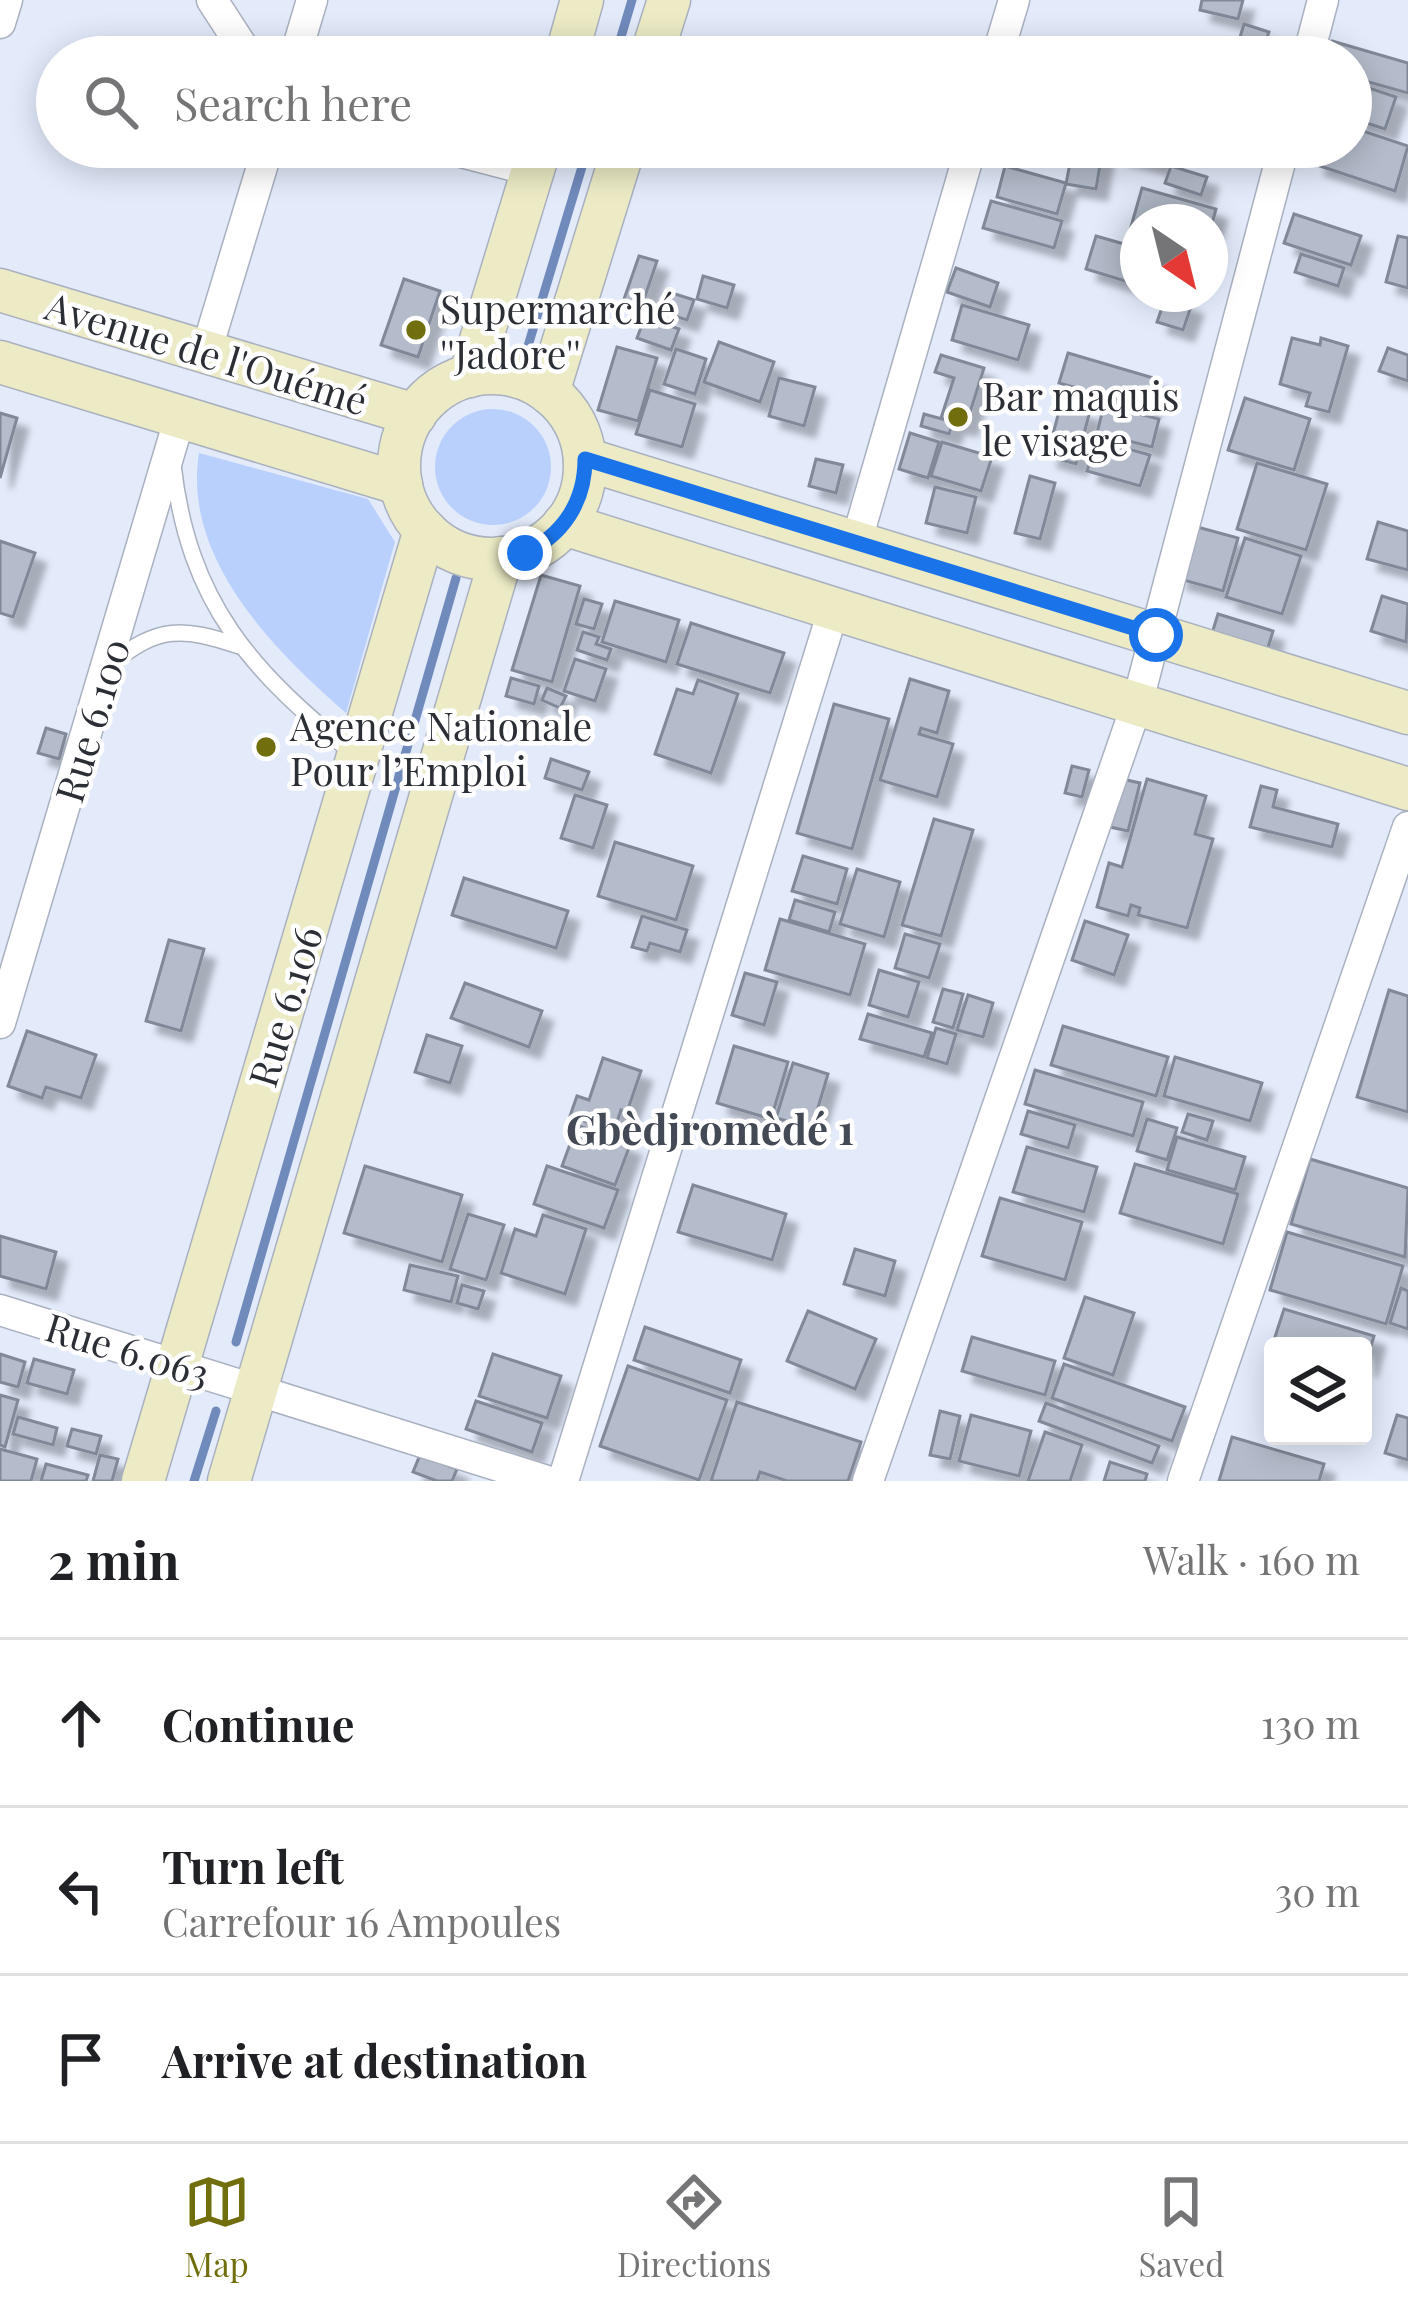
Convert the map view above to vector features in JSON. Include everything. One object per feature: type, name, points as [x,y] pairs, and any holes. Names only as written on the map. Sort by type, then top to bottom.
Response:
[{"type":"main road","points":[[572,36],[582,0]]},
{"type":"main road","points":[[658,36],[669,0]]},
{"type":"main road","points":[[470,376],[534,168]]},
{"type":"main road","points":[[548,392],[617,168]]},
{"type":"main road","name":"Avenue de l'Ouémé","points":[[0,290],[415,415]]},
{"type":"main road","name":"Avenue de l'Ouémé","points":[[0,362],[176,433],[400,484]]},
{"type":"main road","points":[[511,375],[548,392],[576,426],[585,459],[580,494],[564,524],[536,548],[501,558],[459,553],[424,530],[400,484],[401,448],[415,415],[443,387],[470,376],[511,375]]},
{"type":"main road","points":[[585,459],[1408,713]]},
{"type":"main road","points":[[564,524],[1408,789]]},
{"type":"main road","name":"Rue 6.106","points":[[143,1481],[424,530]]},
{"type":"main road","name":"Rue 6.106","points":[[229,1481],[501,558]]},
{"type":"street","points":[[0,23],[7,0]]},
{"type":"street","points":[[212,0],[235,36]]},
{"type":"street","points":[[301,36],[312,0]]},
{"type":"street","points":[[1003,36],[1014,0]]},
{"type":"street","points":[[1314,36],[1323,0]]},
{"type":"street","points":[[206,352],[262,168]]},
{"type":"street","points":[[856,543],[965,168]]},
{"type":"street","points":[[868,1481],[1137,704],[1278,168]]},
{"type":"street","name":"Rue 6.100","points":[[0,1023],[176,433]]},
{"type":"street","points":[[563,1481],[834,608]]},
{"type":"street","points":[[1183,1481],[1408,827]]},
{"type":"street","name":"Rue 6.063","points":[[0,1310],[548,1481]]},
{"type":"lane","points":[[176,433],[178,511],[215,606],[239,646],[308,716],[358,757]]},
{"type":"lane","points":[[106,668],[133,646],[163,633],[194,631],[239,646]]},
{"type":"shaded area","points":[[493,409],[515,413],[534,426],[547,445],[551,467],[547,489],[534,508],[515,521],[493,525],[471,521],[452,508],[439,489],[435,467],[439,445],[452,426],[471,413]]},
{"type":"shaded area","points":[[199,453],[368,499],[395,542],[346,713],[263,631],[219,565],[197,492]]},
{"type":"building","points":[[1202,0],[1243,0],[1238,19],[1200,10]]},
{"type":"building","points":[[1244,24],[1269,32],[1268,36],[1240,36]]},
{"type":"building","points":[[1372,53],[1408,63],[1408,93],[1372,83]]},
{"type":"building","points":[[1372,89],[1396,97],[1385,129],[1372,125]]},
{"type":"building","points":[[1372,134],[1408,146],[1395,191],[1326,168],[1372,168]]},
{"type":"building","points":[[1004,168],[1066,183],[1057,214],[997,197]]},
{"type":"building","points":[[1069,168],[1100,168],[1096,189],[1066,184]]},
{"type":"building","points":[[1170,168],[1207,177],[1201,195],[1165,183]]},
{"type":"building","points":[[1142,188],[1198,204],[1137,204]]},
{"type":"building","points":[[991,201],[1062,221],[1054,248],[983,228]]},
{"type":"building","points":[[1294,214],[1361,236],[1351,265],[1284,243]]},
{"type":"building","points":[[1096,236],[1120,243],[1120,279],[1086,269]]},
{"type":"building","points":[[1398,236],[1408,238],[1408,288],[1386,282]]},
{"type":"building","points":[[1301,254],[1344,268],[1338,286],[1295,272]]},
{"type":"building","points":[[639,256],[657,261],[641,308],[623,302]]},
{"type":"building","points":[[956,268],[998,283],[990,307],[947,292]]},
{"type":"building","points":[[703,276],[734,285],[727,308],[697,299]]},
{"type":"building","points":[[404,279],[440,291],[418,357],[381,345]]},
{"type":"building","points":[[672,293],[694,300],[687,320],[665,313]]},
{"type":"building","points":[[962,305],[1029,325],[1018,360],[952,340]]},
{"type":"building","points":[[1160,312],[1189,312],[1183,330],[1157,322]]},
{"type":"building","points":[[645,317],[679,329],[671,350],[637,338]]},
{"type":"building","points":[[1292,338],[1320,345],[1321,338],[1348,346],[1329,412],[1306,406],[1310,393],[1280,384]]},
{"type":"building","points":[[719,342],[774,362],[760,402],[704,382]]},
{"type":"building","points":[[617,347],[657,358],[638,421],[598,410]]},
{"type":"building","points":[[1388,348],[1408,355],[1408,381],[1379,371]]},
{"type":"building","points":[[676,349],[706,359],[695,394],[664,384]]},
{"type":"building","points":[[1068,353],[1157,379],[1148,408],[1059,383]]},
{"type":"building","points":[[941,355],[984,368],[966,425],[941,418],[954,378],[935,372]]},
{"type":"building","points":[[779,378],[815,387],[804,426],[769,416]]},
{"type":"building","points":[[650,390],[695,404],[682,447],[636,434]]},
{"type":"building","points":[[1245,398],[1310,419],[1294,470],[1228,450]]},
{"type":"building","points":[[1061,404],[1090,411],[1076,464],[1047,456]]},
{"type":"building","points":[[1104,405],[1159,419],[1152,447],[1097,433]]},
{"type":"building","points":[[0,413],[17,418],[0,478]]},
{"type":"building","points":[[924,414],[953,422],[949,434],[921,426]]},
{"type":"building","points":[[910,433],[939,442],[928,478],[899,469]]},
{"type":"building","points":[[1096,440],[1150,455],[1140,486],[1087,471]]},
{"type":"building","points":[[942,442],[992,457],[981,491],[931,476]]},
{"type":"building","points":[[816,459],[843,465],[836,493],[809,486]]},
{"type":"building","points":[[1257,463],[1327,484],[1306,550],[1237,529]]},
{"type":"building","points":[[1030,476],[1055,483],[1040,539],[1015,533]]},
{"type":"building","points":[[935,487],[976,497],[967,533],[926,523]]},
{"type":"building","points":[[1378,522],[1408,531],[1408,570],[1367,559]]},
{"type":"building","points":[[1190,525],[1238,538],[1223,591],[1176,578]]},
{"type":"building","points":[[1245,538],[1301,556],[1282,614],[1226,597]]},
{"type":"building","points":[[0,541],[35,553],[13,617],[0,613]]},
{"type":"building","points":[[541,575],[580,586],[552,682],[512,670]]},
{"type":"building","points":[[1382,596],[1408,604],[1406,642],[1371,631]]},
{"type":"building","points":[[584,599],[602,604],[594,629],[576,624]]},
{"type":"building","points":[[615,601],[679,620],[666,662],[602,642]]},
{"type":"building","points":[[1218,614],[1273,631],[1264,661],[1209,643]]},
{"type":"building","points":[[691,623],[784,653],[770,693],[677,664]]},
{"type":"building","points":[[583,632],[599,637],[596,644],[611,649],[607,660],[577,650]]},
{"type":"building","points":[[575,659],[606,669],[595,701],[564,691]]},
{"type":"building","points":[[511,678],[539,686],[534,704],[506,696]]},
{"type":"building","points":[[910,679],[949,691],[937,733],[921,728],[919,734],[953,744],[937,797],[880,780]]},
{"type":"building","points":[[698,680],[738,694],[711,773],[655,754],[677,689],[693,694]]},
{"type":"building","points":[[547,688],[566,696],[560,708],[542,700]]},
{"type":"building","points":[[834,704],[889,719],[852,849],[797,833]]},
{"type":"building","points":[[46,728],[66,734],[59,759],[38,753]]},
{"type":"building","points":[[551,759],[589,772],[582,790],[545,778]]},
{"type":"building","points":[[1072,766],[1089,770],[1082,797],[1065,793]]},
{"type":"building","points":[[1122,779],[1140,783],[1128,831],[1110,827]]},
{"type":"building","points":[[1147,779],[1206,796],[1195,834],[1213,839],[1187,928],[1138,915],[1140,908],[1131,905],[1128,916],[1097,907],[1109,863],[1122,867]]},
{"type":"building","points":[[1261,786],[1277,790],[1273,807],[1338,824],[1332,847],[1250,827]]},
{"type":"building","points":[[575,795],[607,805],[593,848],[561,838]]},
{"type":"building","points":[[934,819],[973,830],[941,936],[902,925]]},
{"type":"building","points":[[615,842],[693,866],[676,920],[598,896]]},
{"type":"building","points":[[803,856],[847,869],[837,904],[792,891]]},
{"type":"building","points":[[857,869],[900,882],[884,937],[840,924]]},
{"type":"building","points":[[464,878],[568,911],[556,948],[452,915]]},
{"type":"building","points":[[795,900],[835,912],[829,932],[789,920]]},
{"type":"building","points":[[642,916],[687,930],[680,952],[650,943],[647,951],[632,947]]},
{"type":"building","points":[[780,919],[865,944],[850,995],[765,970]]},
{"type":"building","points":[[1085,921],[1128,935],[1114,975],[1072,960]]},
{"type":"building","points":[[905,934],[940,944],[929,978],[895,968]]},
{"type":"building","points":[[169,940],[204,949],[181,1031],[146,1021]]},
{"type":"building","points":[[879,970],[919,982],[908,1017],[869,1005]]},
{"type":"building","points":[[745,973],[777,982],[764,1025],[732,1015]]},
{"type":"building","points":[[465,983],[542,1011],[529,1047],[451,1018]]},
{"type":"building","points":[[943,989],[963,994],[953,1028],[933,1022]]},
{"type":"building","points":[[1389,990],[1408,996],[1408,1112],[1357,1097]]},
{"type":"building","points":[[968,995],[993,1003],[983,1037],[957,1030]]},
{"type":"building","points":[[868,1014],[932,1033],[924,1057],[860,1039]]},
{"type":"building","points":[[1063,1026],[1168,1057],[1156,1096],[1051,1065]]},
{"type":"building","points":[[936,1028],[956,1034],[947,1064],[927,1058]]},
{"type":"building","points":[[27,1031],[96,1055],[81,1098],[46,1087],[42,1098],[8,1086]]},
{"type":"building","points":[[427,1035],[462,1046],[450,1083],[415,1072]]},
{"type":"building","points":[[734,1046],[788,1062],[771,1119],[717,1103]]},
{"type":"building","points":[[1175,1057],[1262,1083],[1250,1121],[1164,1096]]},
{"type":"building","points":[[603,1058],[641,1071],[627,1112],[621,1110],[614,1131],[570,1116],[577,1096],[589,1100]]},
{"type":"building","points":[[793,1063],[828,1074],[812,1128],[776,1118]]},
{"type":"building","points":[[1035,1070],[1143,1102],[1133,1136],[1025,1104]]},
{"type":"building","points":[[1028,1111],[1075,1125],[1068,1148],[1021,1134]]},
{"type":"building","points":[[1188,1114],[1213,1121],[1207,1140],[1182,1132]]},
{"type":"building","points":[[1147,1119],[1177,1128],[1167,1160],[1137,1151]]},
{"type":"building","points":[[577,1125],[630,1145],[615,1185],[562,1166]]},
{"type":"building","points":[[1177,1137],[1245,1157],[1235,1190],[1167,1170]]},
{"type":"building","points":[[1027,1147],[1097,1167],[1084,1212],[1013,1192]]},
{"type":"building","points":[[1310,1159],[1408,1188],[1405,1257],[1291,1224]]},
{"type":"building","points":[[1135,1164],[1238,1194],[1223,1244],[1120,1213]]},
{"type":"building","points":[[365,1166],[462,1195],[442,1262],[344,1233]]},
{"type":"building","points":[[547,1166],[618,1190],[604,1228],[534,1204]]},
{"type":"building","points":[[693,1185],[786,1214],[772,1260],[678,1232]]},
{"type":"building","points":[[1000,1198],[1082,1222],[1065,1280],[982,1256]]},
{"type":"building","points":[[468,1214],[504,1225],[486,1280],[450,1269]]},
{"type":"building","points":[[543,1215],[586,1229],[565,1294],[501,1273],[515,1229],[536,1236]]},
{"type":"building","points":[[1287,1232],[1403,1266],[1386,1324],[1270,1290]]},
{"type":"building","points":[[0,1236],[56,1252],[46,1289],[0,1276]]},
{"type":"building","points":[[855,1249],[895,1261],[885,1296],[844,1284]]},
{"type":"building","points":[[410,1265],[458,1276],[451,1302],[404,1290]]},
{"type":"building","points":[[462,1285],[484,1291],[478,1309],[457,1303]]},
{"type":"building","points":[[1401,1288],[1408,1291],[1408,1329],[1390,1323]]},
{"type":"building","points":[[1085,1297],[1134,1313],[1113,1375],[1064,1358]]},
{"type":"building","points":[[1284,1309],[1374,1336],[1372,1343],[1372,1337],[1275,1337]]},
{"type":"building","points":[[808,1311],[876,1339],[855,1389],[787,1361]]},
{"type":"building","points":[[645,1327],[741,1360],[730,1393],[634,1360]]},
{"type":"building","points":[[972,1337],[1055,1361],[1045,1395],[962,1371]]},
{"type":"building","points":[[0,1354],[25,1362],[18,1387],[0,1382]]},
{"type":"building","points":[[493,1354],[561,1376],[547,1418],[479,1396]]},
{"type":"building","points":[[34,1359],[74,1370],[67,1394],[27,1383]]},
{"type":"building","points":[[1064,1364],[1185,1407],[1172,1441],[1052,1398]]},
{"type":"building","points":[[628,1366],[727,1400],[699,1480],[600,1446]]},
{"type":"building","points":[[0,1395],[18,1400],[5,1447],[0,1445]]},
{"type":"building","points":[[476,1401],[542,1423],[532,1452],[466,1429]]},
{"type":"building","points":[[737,1402],[861,1442],[848,1481],[787,1481],[760,1472],[757,1481],[711,1481]]},
{"type":"building","points":[[1046,1403],[1159,1446],[1152,1463],[1039,1421]]},
{"type":"building","points":[[940,1411],[960,1416],[950,1459],[930,1455]]},
{"type":"building","points":[[971,1415],[1031,1431],[1019,1476],[959,1461]]},
{"type":"building","points":[[1397,1415],[1408,1418],[1408,1460],[1385,1453]]},
{"type":"building","points":[[18,1417],[57,1428],[53,1445],[13,1434]]},
{"type":"building","points":[[72,1429],[101,1436],[96,1454],[67,1446]]},
{"type":"building","points":[[1045,1432],[1082,1445],[1070,1481],[1028,1481]]},
{"type":"building","points":[[1232,1437],[1324,1464],[1319,1481],[1219,1481]]},
{"type":"building","points":[[0,1449],[37,1459],[31,1481],[0,1481]]},
{"type":"building","points":[[100,1455],[118,1459],[112,1481],[93,1481]]},
{"type":"building","points":[[420,1455],[457,1469],[452,1481],[413,1472]]},
{"type":"building","points":[[1110,1462],[1147,1474],[1145,1481],[1104,1481]]},
{"type":"building","points":[[46,1464],[88,1475],[86,1481],[41,1481]]},
{"type":"waterway","points":[[621,36],[632,0]]},
{"type":"waterway","points":[[528,346],[582,168]]},
{"type":"waterway","points":[[236,1342],[456,578]]},
{"type":"waterway","points":[[194,1481],[216,1411]]},
{"type":"place","name":"Supermarché ''Jadore''","points":[[416,330]]},
{"type":"place","name":"Bar maquis le visage","points":[[958,417]]},
{"type":"place","name":"Agence Nationale Pour l’Emploi","points":[[266,747]]},
{"type":"district","name":"Gbèdjromèdé 1","points":[[710,1128]]},
{"type":"route","points":[[525,553],[556,533],[571,514],[584,482],[585,459],[1156,635]]}]
